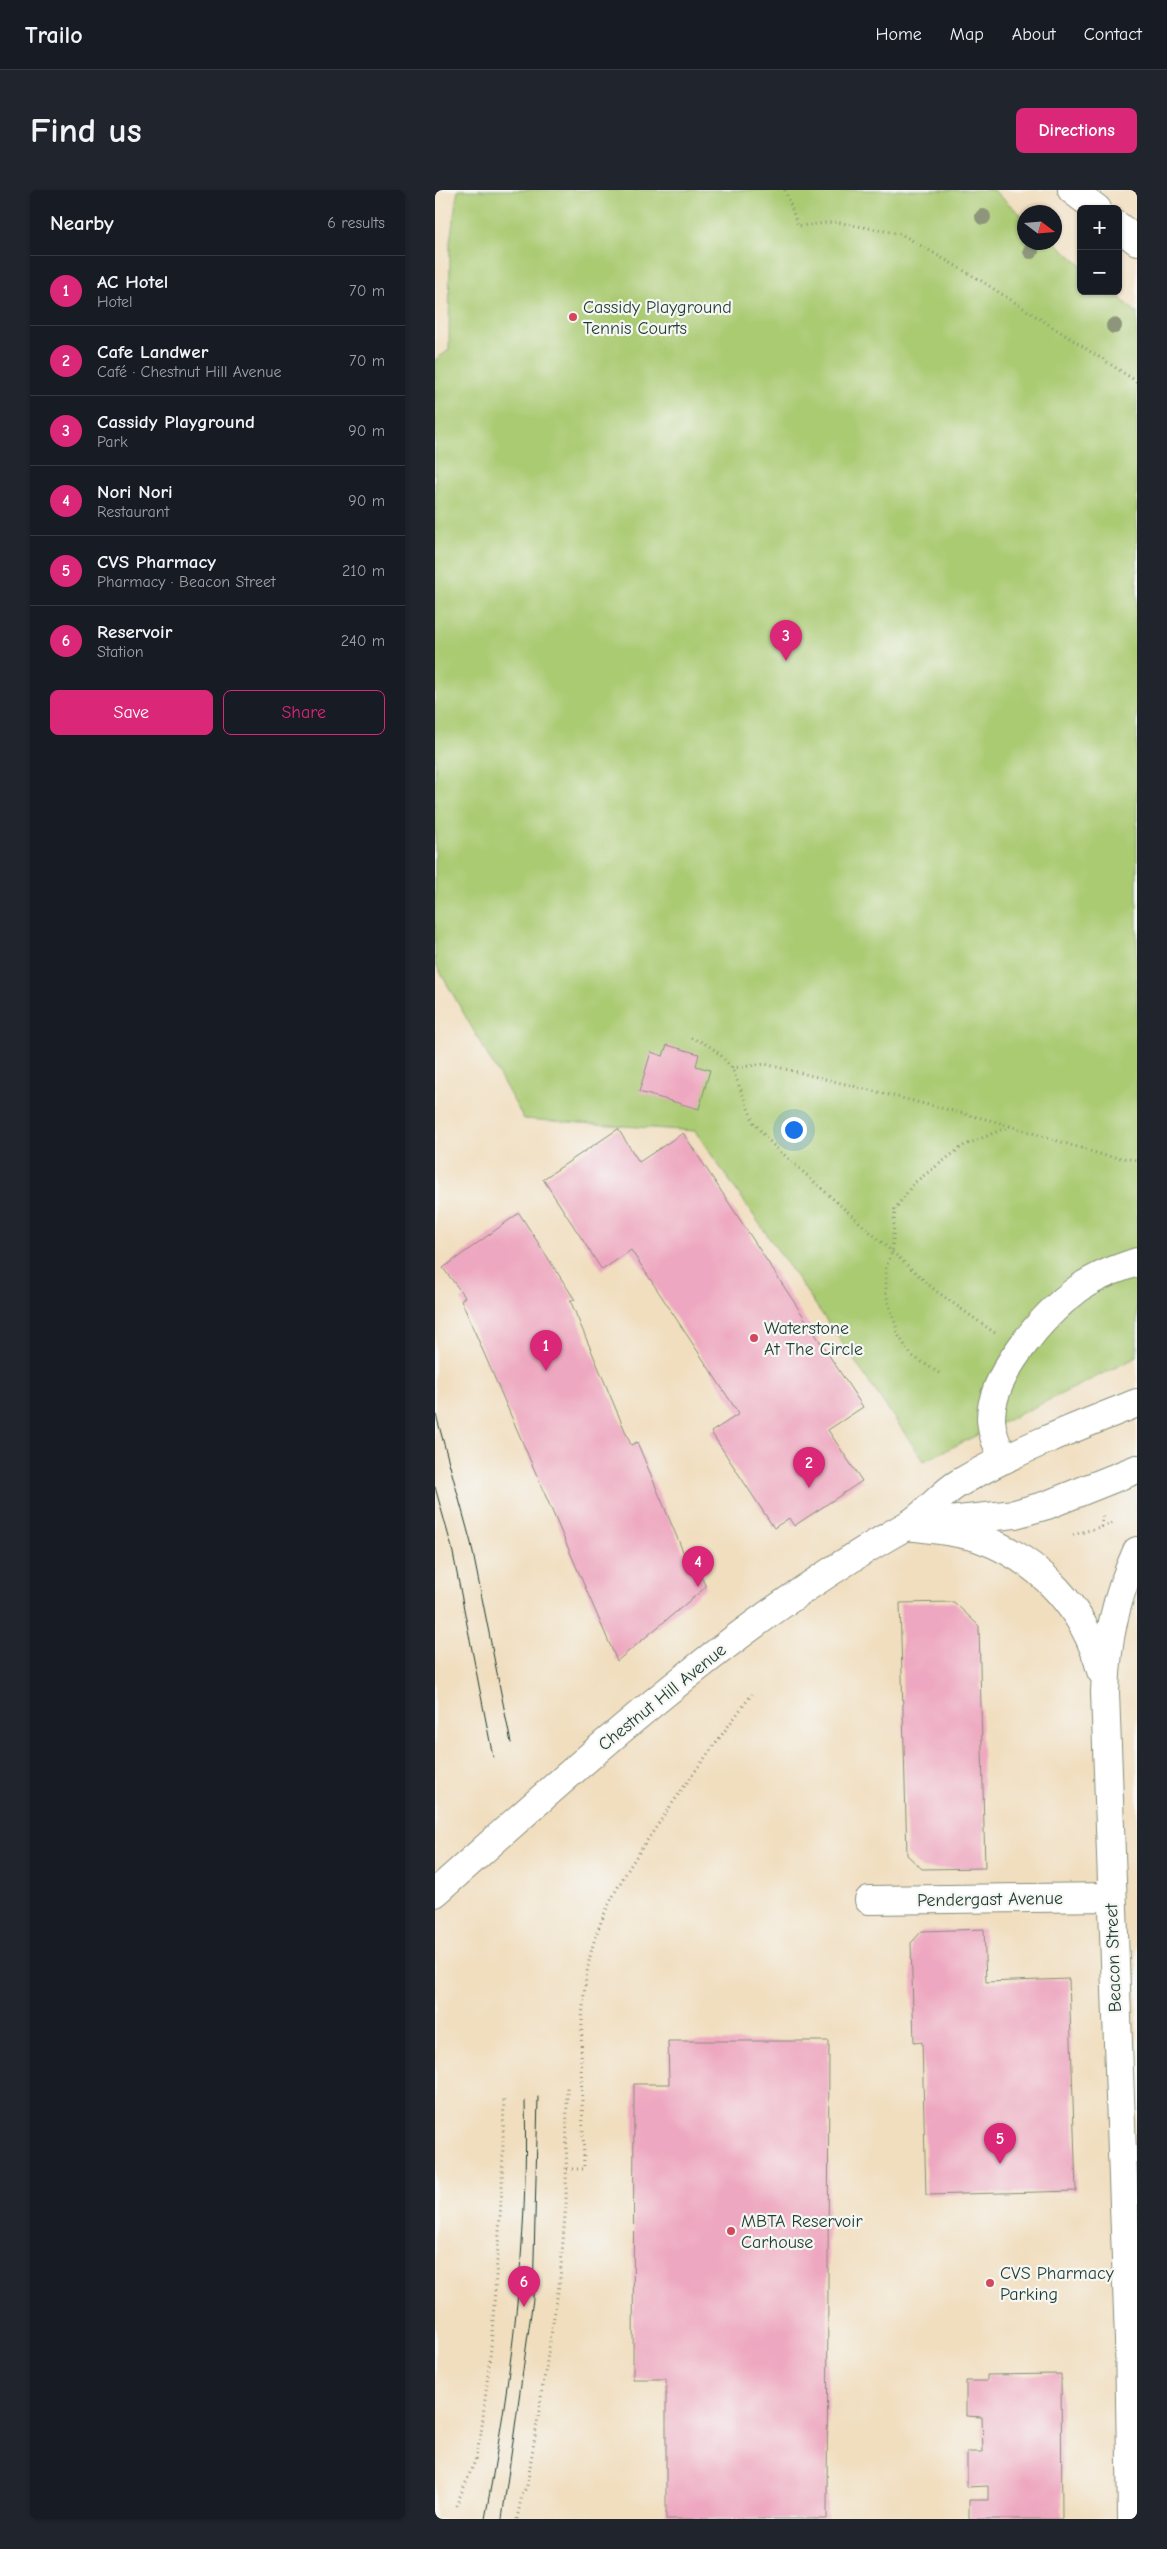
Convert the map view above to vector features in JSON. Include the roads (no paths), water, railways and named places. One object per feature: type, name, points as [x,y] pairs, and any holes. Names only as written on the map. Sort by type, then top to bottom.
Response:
[{"type":"main road","points":[[1072,190],[1092,205]]},
{"type":"main road","points":[[1122,229],[1137,241]]},
{"type":"main road","points":[[1005,1459],[993,1434],[991,1419],[998,1390],[1020,1350],[1055,1308],[1079,1289],[1103,1274],[1137,1262]]},
{"type":"main road","name":"Chestnut Hill Avenue","points":[[435,1893],[606,1741],[679,1682],[782,1604],[839,1566],[907,1526],[957,1484],[1043,1440],[1137,1403]]},
{"type":"main road","name":"Chestnut Hill Avenue","points":[[907,1526],[1015,1514],[1047,1505],[1137,1469]]},
{"type":"main road","points":[[907,1526],[978,1538],[1018,1558],[1051,1582],[1086,1628],[1098,1659],[1105,1692]]},
{"type":"main road","name":"Beacon Street","points":[[1132,2519],[1133,2341],[1112,1897],[1105,1692],[1109,1636],[1115,1607],[1137,1551]]},
{"type":"main road","name":"Pendergast Avenue","points":[[869,1900],[1112,1897]]},
{"type":"tram line","points":[[435,1411],[471,1543],[511,1743]]},
{"type":"tram line","points":[[435,1487],[452,1548],[493,1757]]},
{"type":"tram line","points":[[502,2519],[533,2299],[538,2097]]},
{"type":"tram line","points":[[485,2519],[503,2415],[521,2259],[524,2206],[525,2101]]},
{"type":"place","name":"Cassidy Playground Tennis Courts","points":[[573,317]]},
{"type":"place","name":"Cassidy Playground","points":[[786,661]]},
{"type":"place","name":"Waterstone At The Circle","points":[[754,1338]]},
{"type":"place","name":"AC Hotel","points":[[546,1371]]},
{"type":"place","name":"Cafe Landwer","points":[[809,1488]]},
{"type":"place","name":"Nori Nori","points":[[698,1587]]},
{"type":"place","name":"CVS Pharmacy","points":[[1000,2164]]},
{"type":"place","name":"MBTA Reservoir Carhouse","points":[[731,2231]]},
{"type":"place","name":"CVS Pharmacy Parking","points":[[990,2283]]},
{"type":"place","name":"Reservoir","points":[[524,2307]]}]
